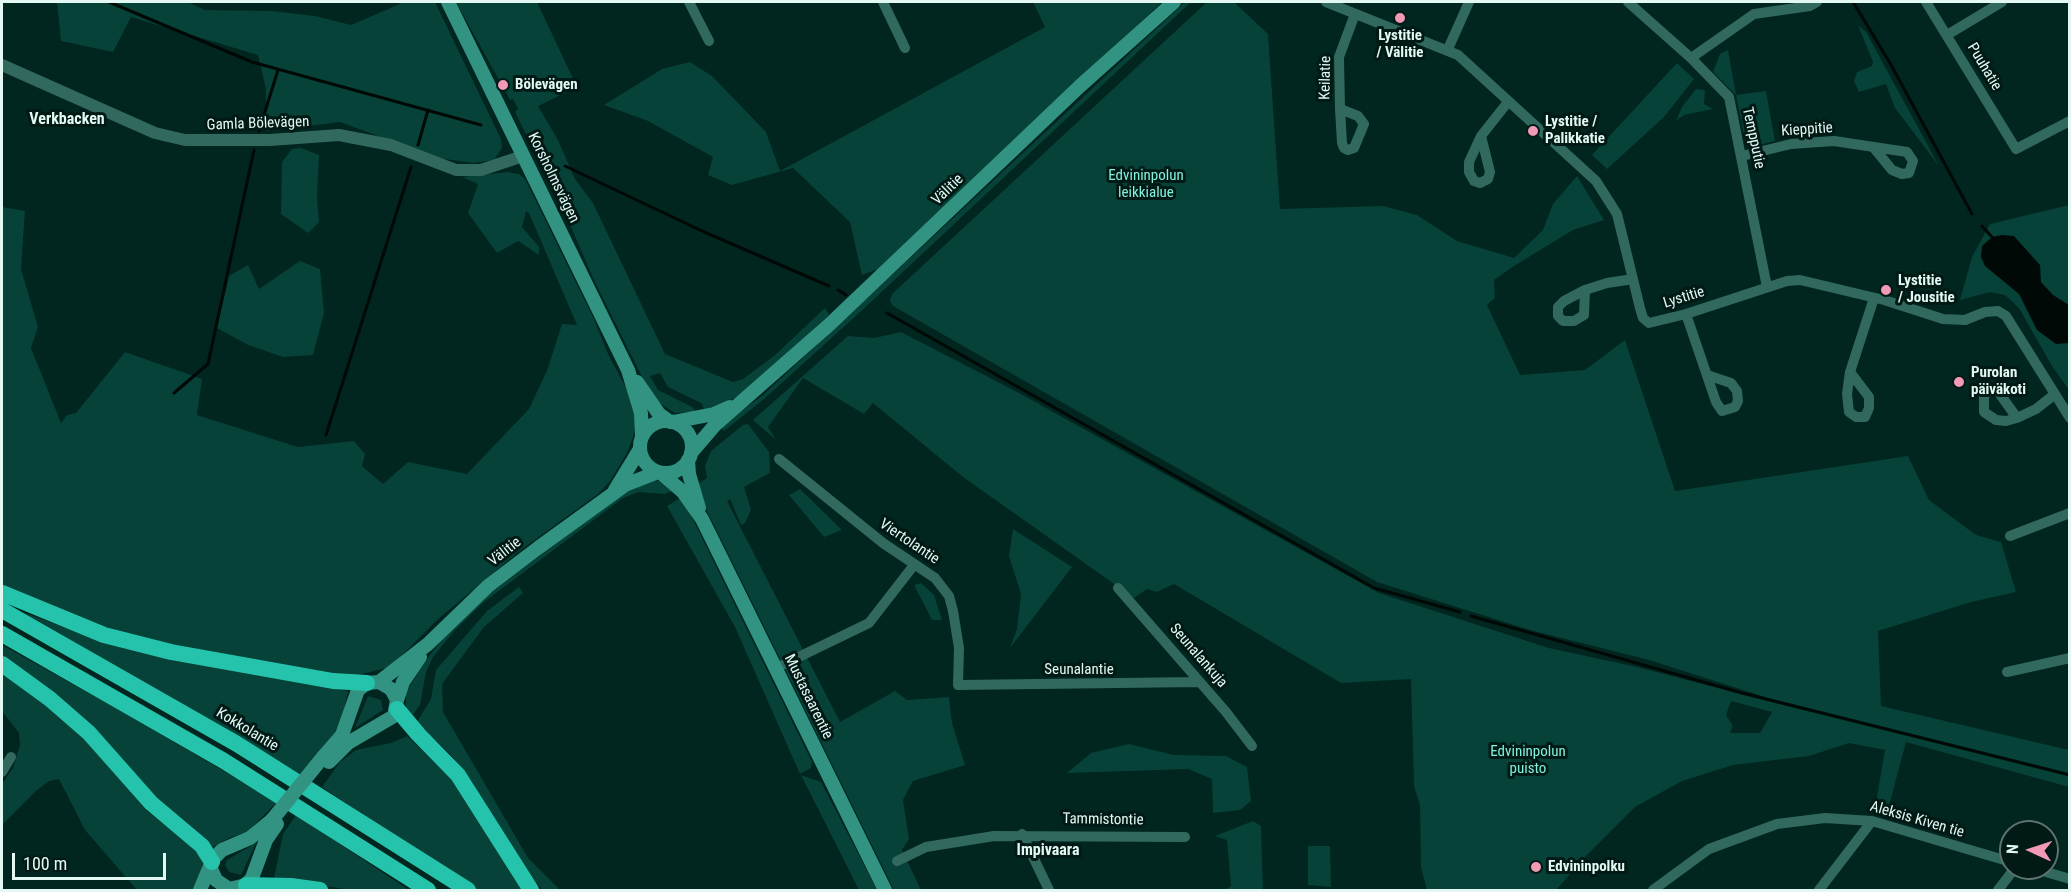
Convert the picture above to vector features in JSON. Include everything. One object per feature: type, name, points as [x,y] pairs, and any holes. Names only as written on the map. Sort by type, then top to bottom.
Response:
[{"type":"highway","points":[[2,593],[104,635],[171,652],[333,681],[373,682]]},
{"type":"highway","name":"Kokkolantie","points":[[2,610],[237,744],[468,891]]},
{"type":"highway","points":[[2,634],[224,762],[428,891]]},
{"type":"highway","points":[[2,664],[50,699],[89,733],[151,803],[202,846],[212,866]]},
{"type":"highway","points":[[397,704],[418,734],[458,775],[531,891]]},
{"type":"highway","points":[[246,885],[291,886],[320,891]]},
{"type":"main road","name":"Korsholmsvägen","points":[[447,2],[628,370],[641,412],[641,443]]},
{"type":"main road","name":"Välitie","points":[[689,456],[715,425],[838,317],[1080,86],[1174,2]]},
{"type":"main road","name":"Korsholmsvägen","points":[[628,370],[659,414],[671,422]]},
{"type":"main road","name":"Välitie","points":[[671,422],[714,414],[743,401]]},
{"type":"main road","points":[[671,422],[688,434],[689,456],[677,471],[659,472],[645,463],[641,443],[653,424],[671,422]]},
{"type":"main road","name":"Välitie","points":[[610,496],[641,443]]},
{"type":"main road","name":"Mustasaarentie","points":[[689,456],[689,474],[702,519]]},
{"type":"main road","name":"Välitie","points":[[326,760],[342,735],[354,696],[428,644],[488,586],[610,496],[625,485],[659,472]]},
{"type":"main road","name":"Mustasaarentie","points":[[659,472],[683,492],[702,519],[885,891]]},
{"type":"main road","name":"Välitie","points":[[397,704],[403,682],[428,644]]},
{"type":"main road","points":[[212,866],[216,880],[227,890],[246,885],[252,878],[274,822],[326,760],[348,743],[390,719],[397,704],[391,689],[373,682]]},
{"type":"main road","points":[[200,891],[222,850],[250,838],[274,822]]},
{"type":"street","points":[[689,2],[709,41]]},
{"type":"street","points":[[883,2],[905,48]]},
{"type":"street","name":"Lystitie","points":[[1326,2],[1448,50],[1596,182],[1617,214],[1641,313],[1649,323],[1686,314],[1767,287],[1800,280],[1874,298],[1943,319],[1956,321],[1998,311],[2006,316],[2070,418]]},
{"type":"street","points":[[1448,50],[1468,2]]},
{"type":"street","name":"Tempputie","points":[[1628,2],[1691,58],[1729,97],[1767,287]]},
{"type":"street","points":[[1768,11],[1781,2]]},
{"type":"street","points":[[1691,58],[1754,14],[1810,6],[1817,2]]},
{"type":"street","name":"Puuhatie","points":[[1926,2],[2016,149],[2070,121]]},
{"type":"street","points":[[1947,35],[2002,2]]},
{"type":"street","name":"Keilatie","points":[[1340,110],[1339,57],[1355,14]]},
{"type":"street","name":"Gamla Bölevägen","points":[[2,65],[155,133],[185,140],[270,140],[339,135],[391,146],[456,170],[481,170],[523,156]]},
{"type":"street","points":[[1481,136],[1508,102]]},
{"type":"street","name":"Kieppitie","points":[[1742,156],[1791,144],[1834,141],[1874,148]]},
{"type":"street","points":[[1585,290],[1606,282],[1633,279]]},
{"type":"street","points":[[1850,372],[1874,298]]},
{"type":"street","points":[[1686,314],[1707,375]]},
{"type":"street","points":[[2017,418],[2036,409],[2055,394]]},
{"type":"street","name":"Viertolantie","points":[[779,459],[847,516],[935,578],[949,596],[957,634],[958,685]]},
{"type":"street","points":[[2010,536],[2070,513]]},
{"type":"street","points":[[776,668],[869,623],[914,565]]},
{"type":"street","name":"Seunalankuja","points":[[1118,588],[1252,746]]},
{"type":"street","points":[[2007,672],[2070,658]]},
{"type":"street","name":"Seunalantie","points":[[958,685],[1199,682]]},
{"type":"street","points":[[2,772],[11,757]]},
{"type":"street","name":"Aleksis Kiven tie","points":[[1653,891],[1709,849],[1754,831],[1798,820],[1851,818],[1872,821],[1999,858]]},
{"type":"street","points":[[1819,891],[1872,821]]},
{"type":"street","points":[[1022,834],[1049,891]]},
{"type":"street","name":"Tammistontie","points":[[897,861],[913,852],[949,842],[1022,834],[1185,837]]},
{"type":"green space","points":[[57,2],[188,2],[205,10],[272,11],[315,16],[351,25],[400,4],[399,2],[435,2],[501,139],[502,148],[494,160],[473,163],[438,158],[340,122],[266,131],[266,89],[258,55],[131,17],[113,52],[61,41]]},
{"type":"green space","points":[[456,2],[537,2],[577,87],[538,106],[558,140],[575,179],[593,203],[665,354],[733,382],[743,379],[774,356],[825,308],[829,315],[737,397],[705,410],[701,403],[668,387],[660,373],[650,376],[658,390],[694,408],[695,412],[675,413],[659,403],[647,387],[593,278],[568,220],[515,112],[518,109],[513,99],[510,100]]},
{"type":"green space","points":[[1033,2],[1162,2],[878,269],[862,275],[850,222],[793,168],[732,185],[708,175],[713,157],[648,121],[604,105],[662,69],[690,62],[712,76],[766,132],[780,171],[1045,27]]},
{"type":"green space","points":[[1185,2],[1191,2],[857,315],[764,399],[724,431],[720,426],[762,396]]},
{"type":"green space","points":[[1207,2],[1234,2],[1268,34],[1280,209],[1383,206],[1417,215],[1457,241],[1514,258],[1543,230],[1553,204],[1577,176],[1604,220],[1573,230],[1494,280],[1495,298],[1487,305],[1520,375],[1585,370],[1625,340],[1675,491],[1908,456],[1929,500],[1976,535],[2001,542],[2016,592],[1971,602],[1878,631],[1881,706],[2069,750],[2069,787],[1906,742],[1886,817],[1874,814],[1885,750],[1849,743],[1809,756],[1733,765],[1682,781],[1635,807],[1556,890],[1427,890],[1421,867],[1420,805],[1414,786],[1411,679],[1341,683],[1174,584],[1157,592],[1147,589],[1134,598],[963,477],[873,403],[864,414],[803,378],[768,427],[776,440],[753,420],[848,336],[874,338],[901,332],[1021,394],[1379,593],[1549,648],[1637,667],[1815,713],[1649,660],[1530,630],[1377,582],[893,306],[890,301],[892,294]],"holes":[[[1731,701],[1772,712],[1760,733],[1730,733],[1733,726],[1726,715]]]},
{"type":"green space","points":[[1858,25],[1866,32],[1939,166],[1895,108],[1886,84],[1859,92],[1854,81],[1857,72],[1872,66],[1873,62]]},
{"type":"green space","points":[[1728,50],[1736,95],[1713,72],[1720,54]]},
{"type":"green space","points":[[1677,63],[1694,79],[1664,117],[1607,169],[1592,155]]},
{"type":"green space","points":[[1696,89],[1705,90],[1704,104],[1713,109],[1684,115],[1676,121],[1682,107]]},
{"type":"green space","points":[[1766,91],[1775,141],[1752,147],[1746,145],[1736,95]]},
{"type":"green space","points":[[301,148],[319,155],[317,197],[319,222],[308,233],[281,214],[282,162],[292,149]]},
{"type":"green space","points":[[508,172],[519,174],[525,179],[594,319],[608,354],[632,399],[636,420],[633,437],[627,453],[610,481],[598,494],[518,552],[437,620],[390,667],[354,676],[327,674],[163,645],[95,626],[2,588],[2,207],[25,211],[21,269],[38,327],[31,348],[61,423],[67,415],[76,413],[125,352],[202,379],[197,415],[298,447],[354,441],[365,454],[362,466],[383,484],[408,462],[467,474],[529,409],[548,368],[562,324],[577,325],[529,213],[526,211],[522,227],[539,247],[539,255],[518,241],[497,253],[468,213],[478,184],[462,177]]},
{"type":"green space","points":[[2069,205],[2069,390],[2052,366],[2019,308],[2005,295],[1990,292],[1960,300],[1972,257],[1990,224]]},
{"type":"green space","points":[[300,261],[320,269],[324,313],[313,355],[283,357],[248,345],[217,328],[229,276],[248,265],[259,289]]},
{"type":"green space","points":[[748,424],[769,452],[770,473],[744,487],[751,510],[745,523],[741,525],[730,499],[727,501],[840,722],[895,691],[907,700],[949,697],[952,723],[965,765],[913,781],[903,800],[909,839],[902,850],[921,890],[894,890],[707,511],[698,484],[707,478],[705,466],[711,451],[743,425]]},
{"type":"green space","points":[[653,480],[661,481],[675,490],[665,494],[639,492],[623,498],[484,602],[454,631],[433,657],[426,672],[420,705],[411,717],[406,710],[406,692],[430,655],[452,628],[481,600],[623,494]]},
{"type":"green space","points":[[800,489],[842,530],[824,537],[789,495]]},
{"type":"green space","points":[[682,497],[812,762],[811,768],[800,774],[735,627],[667,506]]},
{"type":"green space","points":[[1013,529],[1072,567],[1010,648],[1017,629],[1021,594],[1009,556]]},
{"type":"green space","points":[[921,583],[934,595],[942,620],[932,620],[914,585]]},
{"type":"green space","points":[[519,587],[523,593],[484,627],[442,684],[443,712],[528,858],[560,890],[543,890],[516,860],[472,782],[450,754],[417,722],[431,699],[436,670],[487,611]]},
{"type":"green space","points":[[25,613],[88,636],[191,662],[348,691],[342,721],[328,746],[301,775]]},
{"type":"green space","points":[[2,645],[277,802],[247,832],[229,838],[211,848],[2,660]]},
{"type":"green space","points":[[2,671],[37,695],[83,738],[147,811],[196,849],[203,863],[200,879],[193,890],[137,890],[85,830],[59,779],[49,781],[36,791],[2,825],[2,784],[13,768],[20,745],[19,733],[2,711]]},
{"type":"green space","points":[[368,696],[381,700],[383,710],[355,728]]},
{"type":"green space","points":[[407,736],[453,779],[525,890],[477,890],[322,787],[340,762],[356,750],[391,743]]},
{"type":"green space","points":[[1129,744],[1174,755],[1226,756],[1247,767],[1251,801],[1240,810],[1213,813],[1212,779],[1188,769],[1067,773],[1091,753]]},
{"type":"green space","points":[[801,775],[821,782],[877,890],[859,890]]},
{"type":"green space","points":[[296,815],[409,890],[350,890],[274,878],[283,834]]},
{"type":"green space","points":[[1253,821],[1261,826],[1263,890],[1225,890],[1231,886],[1227,840],[1215,836]]},
{"type":"green space","points":[[256,843],[241,875],[229,872],[225,865],[227,860]]},
{"type":"green space","points":[[1308,846],[1330,846],[1331,887],[1308,885]]},
{"type":"shaded area","points":[[2014,236],[2040,265],[2041,282],[2053,295],[2069,305],[2069,343],[2056,344],[2037,330],[2019,294],[1985,266],[1981,257],[1982,246],[1992,237]]},
{"type":"waterway","points":[[109,2],[252,62],[481,125]]},
{"type":"waterway","points":[[1853,2],[1890,63],[1972,214]]},
{"type":"waterway","points":[[259,131],[278,70]]},
{"type":"waterway","points":[[418,145],[428,110]]},
{"type":"waterway","points":[[174,393],[208,364],[254,150]]},
{"type":"waterway","points":[[565,166],[702,231],[829,286]]},
{"type":"waterway","points":[[326,435],[411,167]]},
{"type":"waterway","points":[[1982,226],[1992,237]]},
{"type":"waterway","points":[[838,290],[846,295]]},
{"type":"waterway","points":[[887,313],[1374,588],[1460,612]]},
{"type":"waterway","points":[[1471,616],[1742,693],[2070,775]]},
{"type":"place","name":"Lystitie / Välitie","points":[[1400,18]]},
{"type":"place","name":"Bölevägen","points":[[503,85]]},
{"type":"place","name":"Lystitie / Palikkatie","points":[[1533,131]]},
{"type":"place","name":"Lystitie / Jousitie","points":[[1886,290]]},
{"type":"place","name":"Purolan päiväkoti","points":[[1959,382]]},
{"type":"place","name":"Edvininpolku","points":[[1536,867]]},
{"type":"district","name":"Verkbacken","points":[[67,120]]},
{"type":"district","name":"Impivaara","points":[[1048,851]]},
{"type":"park label","name":"Edvininpolun leikkialue","points":[[1146,184]]},
{"type":"park label","name":"Edvininpolun puisto","points":[[1528,760]]}]
